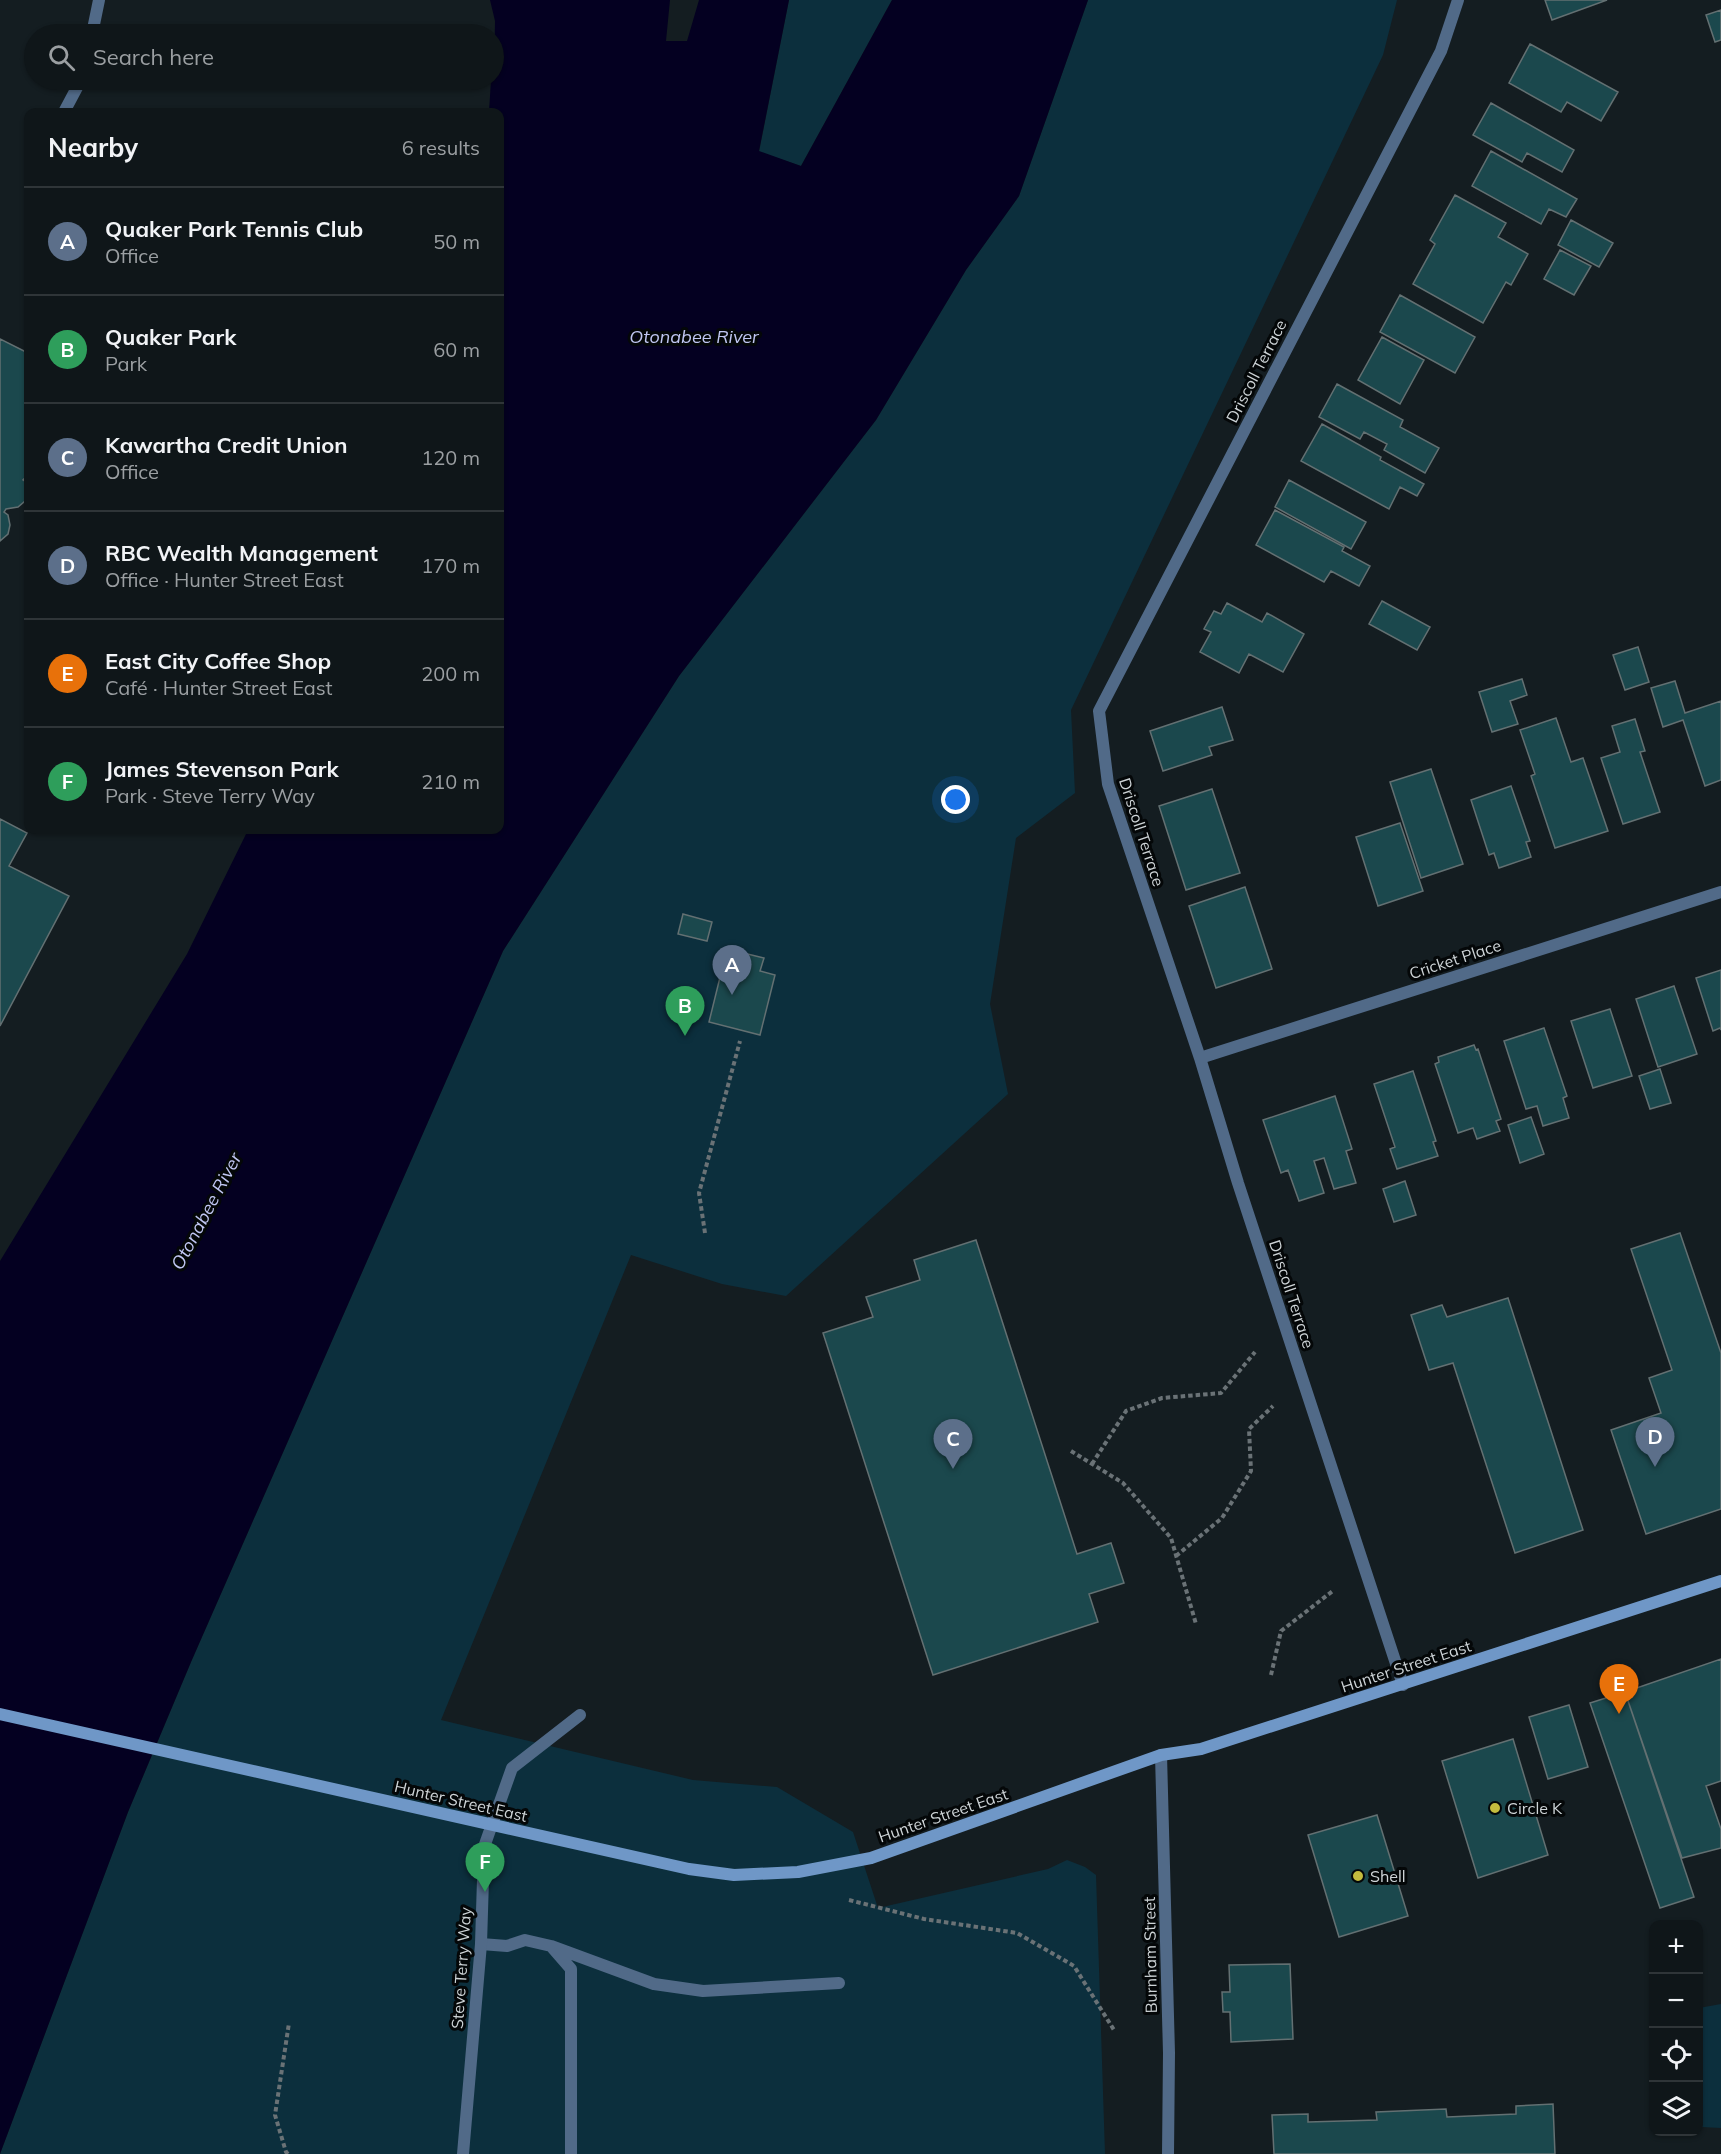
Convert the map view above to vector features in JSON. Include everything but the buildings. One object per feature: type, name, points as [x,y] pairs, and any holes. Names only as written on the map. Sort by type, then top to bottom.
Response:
[{"type":"main road","name":"Hunter Street East","points":[[0,1714],[689,1869],[734,1875],[798,1872],[870,1858],[1161,1755],[1201,1749],[1721,1581]]},
{"type":"street","points":[[94,24],[99,0]]},
{"type":"street","name":"Driscoll Terrace","points":[[1402,1685],[1238,1183],[1200,1058],[1108,784],[1099,711],[1441,51],[1458,0]]},
{"type":"street","points":[[66,108],[76,90]]},
{"type":"street","name":"Cricket Place","points":[[1200,1058],[1721,892]]},
{"type":"street","name":"Steve Terry Way","points":[[463,2154],[481,1944],[484,1847],[512,1768],[580,1715]]},
{"type":"street","name":"Burnham Street","points":[[1161,1755],[1169,2053],[1168,2154]]},
{"type":"street","points":[[481,1944],[507,1946],[525,1940],[551,1946],[654,1984],[703,1991],[839,1983]]},
{"type":"street","points":[[551,1946],[572,1969],[571,2154]]},
{"type":"path","points":[[705,1233],[699,1193],[740,1041]]},
{"type":"path","points":[[1092,1464],[1126,1412],[1162,1398],[1221,1393],[1255,1352]]},
{"type":"path","points":[[1176,1556],[1222,1518],[1251,1472],[1249,1429],[1273,1406]]},
{"type":"path","points":[[1071,1451],[1123,1483],[1171,1538],[1196,1624]]},
{"type":"path","points":[[1271,1675],[1281,1631],[1334,1590]]},
{"type":"path","points":[[849,1900],[924,1919],[1017,1933],[1074,1966],[1114,2030]]},
{"type":"path","points":[[288,2154],[275,2115],[289,2023]]},
{"type":"shaded area","points":[[789,0],[892,0],[801,166],[759,152]]},
{"type":"shaded area","points":[[1088,0],[1397,0],[1383,55],[1071,710],[1075,793],[1016,838],[990,1004],[1008,1094],[786,1296],[722,1284],[631,1255],[441,1720],[693,1780],[777,1787],[853,1832],[878,1908],[1048,1869],[1067,1860],[1085,1867],[1096,1875],[1105,2154],[0,2154],[128,1812],[191,1662],[503,951],[679,676],[876,420],[966,270],[1019,196]]},
{"type":"shaded area","points":[[1721,2004],[1721,2128],[1703,2127],[1703,2007]]},
{"type":"water","name":"Otonabee River","points":[[490,0],[670,0],[666,41],[687,41],[699,0],[789,0],[759,151],[801,166],[892,0],[1088,0],[1019,196],[966,270],[876,420],[679,676],[503,951],[191,1662],[128,1812],[0,2154],[0,1261],[187,954],[246,834],[504,834],[504,108],[489,108],[490,90],[504,90],[504,24],[495,24]]},
{"type":"place","name":"Quaker Park Tennis Club","points":[[732,995]]},
{"type":"place","name":"Quaker Park","points":[[685,1036]]},
{"type":"place","name":"RBC Wealth Management","points":[[1655,1467]]},
{"type":"place","name":"Kawartha Credit Union","points":[[953,1469]]},
{"type":"place","name":"East City Coffee Shop","points":[[1619,1714]]},
{"type":"place","name":"Circle K","points":[[1495,1808]]},
{"type":"place","name":"Shell","points":[[1358,1876]]},
{"type":"place","name":"James Stevenson Park","points":[[485,1892]]}]
